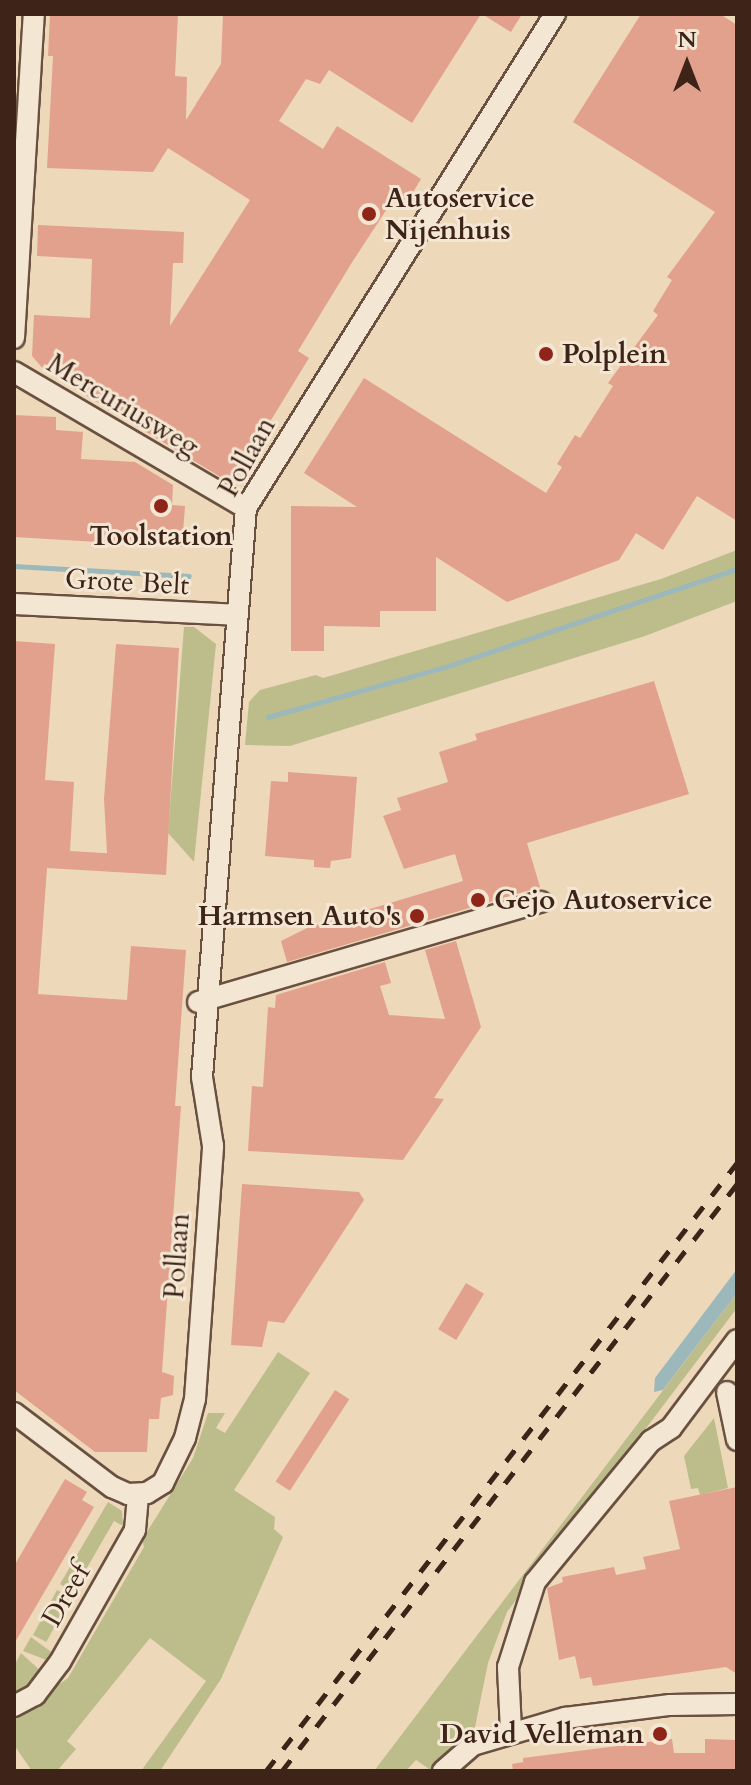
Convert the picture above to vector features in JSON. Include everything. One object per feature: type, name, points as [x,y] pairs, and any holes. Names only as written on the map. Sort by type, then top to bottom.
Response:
[{"type":"street","points":[[14,338],[34,14]]},
{"type":"street","name":"Pollaan","points":[[138,1495],[163,1483],[185,1438],[195,1399],[213,1146],[202,1077],[201,1001],[246,508],[555,14]]},
{"type":"street","name":"Mercuriusweg","points":[[14,372],[246,508]]},
{"type":"street","name":"Grote Belt","points":[[14,604],[236,615]]},
{"type":"street","points":[[201,1001],[541,902]]},
{"type":"street","points":[[511,1731],[508,1667],[535,1582],[651,1441],[671,1428],[737,1340]]},
{"type":"street","points":[[727,1392],[737,1440]]},
{"type":"street","points":[[14,1413],[112,1487],[138,1495]]},
{"type":"street","name":"Dreef","points":[[14,1706],[35,1695],[60,1662],[135,1530],[138,1495]]},
{"type":"street","points":[[443,1771],[473,1745],[511,1731],[655,1707],[737,1704]]},
{"type":"green space","points":[[737,550],[737,601],[645,636],[290,746],[245,745],[249,702],[260,690],[316,675],[323,678],[661,579]]},
{"type":"green space","points":[[184,627],[194,627],[216,644],[194,862],[168,833]]},
{"type":"green space","points":[[737,1293],[737,1308],[507,1612],[488,1663],[475,1727],[432,1771],[416,1760],[406,1771],[374,1771]]},
{"type":"green space","points":[[278,1352],[310,1373],[234,1490],[275,1517],[274,1529],[283,1537],[221,1679],[160,1771],[141,1771],[206,1681],[150,1638],[67,1741],[76,1749],[57,1771],[32,1771],[14,1745],[14,1717],[68,1678],[144,1547],[142,1540],[193,1458],[208,1413],[225,1413],[216,1428],[225,1433]]},
{"type":"green space","points":[[714,1418],[728,1488],[700,1495],[698,1488],[691,1489],[684,1456]]},
{"type":"green space","points":[[108,1502],[122,1511],[123,1526],[114,1521],[73,1592],[60,1584]]},
{"type":"green space","points":[[57,1590],[70,1597],[46,1642],[33,1635]]},
{"type":"green space","points":[[31,1637],[54,1654],[49,1661],[23,1651]]},
{"type":"green space","points":[[21,1653],[43,1673],[14,1695],[14,1666]]},
{"type":"water","points":[[737,1269],[737,1293],[663,1390],[654,1392],[655,1378]]},
{"type":"building","points":[[50,14],[178,14],[175,76],[187,77],[186,120],[221,64],[223,14],[481,14],[412,123],[329,70],[320,84],[306,79],[279,121],[323,149],[337,126],[421,179],[407,202],[396,195],[351,264],[298,351],[309,358],[232,484],[44,370],[32,356],[34,315],[90,318],[92,259],[37,256],[38,225],[184,232],[183,263],[173,263],[170,326],[250,200],[168,148],[153,172],[47,168],[53,56],[48,56]]},
{"type":"building","points":[[482,14],[522,14],[511,32]]},
{"type":"building","points":[[641,14],[720,14],[737,25],[737,521],[697,496],[663,550],[636,533],[619,560],[507,602],[436,557],[436,611],[380,611],[380,627],[324,626],[324,651],[291,651],[291,506],[357,507],[304,473],[364,378],[546,493],[562,467],[557,464],[575,435],[580,438],[613,386],[608,383],[658,315],[653,311],[672,280],[667,277],[715,212],[573,122]]},
{"type":"building","points":[[14,415],[56,417],[56,430],[83,432],[81,459],[135,462],[173,485],[172,505],[185,506],[182,547],[14,537]]},
{"type":"building","points":[[14,641],[55,644],[45,780],[74,782],[70,851],[103,853],[107,853],[104,799],[116,644],[179,648],[166,875],[47,868],[38,994],[127,1000],[131,946],[186,950],[175,1106],[181,1106],[162,1372],[174,1376],[173,1395],[161,1398],[159,1419],[149,1419],[147,1452],[95,1452],[14,1390]]},
{"type":"building","points":[[654,681],[689,794],[527,843],[540,887],[287,962],[281,941],[307,928],[463,881],[455,854],[404,869],[383,816],[401,810],[397,798],[448,782],[439,752],[477,740],[475,734]]},
{"type":"building","points":[[288,772],[357,777],[351,858],[331,861],[330,868],[314,867],[314,860],[265,856],[271,781],[288,782]]},
{"type":"building","points":[[456,941],[481,1027],[434,1098],[444,1099],[403,1160],[248,1151],[252,1086],[263,1087],[268,1007],[275,1008],[276,995],[385,962],[391,983],[380,986],[389,1015],[445,1019],[425,950]]},
{"type":"building","points":[[242,1184],[359,1192],[364,1200],[284,1323],[268,1321],[262,1347],[231,1345]]},
{"type":"building","points":[[466,1283],[484,1294],[456,1340],[438,1329]]},
{"type":"building","points":[[335,1390],[349,1399],[290,1491],[276,1481]]},
{"type":"building","points":[[65,1479],[87,1492],[82,1500],[94,1507],[14,1644],[14,1566]]},
{"type":"building","points":[[737,1487],[737,1674],[726,1667],[593,1686],[591,1677],[580,1679],[575,1656],[559,1660],[547,1588],[563,1582],[562,1577],[614,1567],[616,1575],[646,1569],[643,1557],[680,1549],[669,1501]]},
{"type":"building","points":[[672,1739],[674,1753],[705,1753],[705,1739],[736,1740],[736,1771],[513,1771],[512,1764],[523,1762],[523,1758]]},
{"type":"waterway","points":[[14,566],[189,576]]},
{"type":"waterway","points":[[268,717],[445,667],[737,569]]},
{"type":"railway","points":[[266,1771],[737,1163]]},
{"type":"railway","points":[[282,1771],[737,1184]]},
{"type":"place","name":"Autoservice Nijenhuis","points":[[369,214]]},
{"type":"place","name":"Polplein","points":[[546,354]]},
{"type":"place","name":"Toolstation","points":[[161,506]]},
{"type":"place","name":"Gejo Autoservice","points":[[478,900]]},
{"type":"place","name":"Harmsen Auto's","points":[[417,916]]},
{"type":"place","name":"David Velleman","points":[[660,1734]]}]
